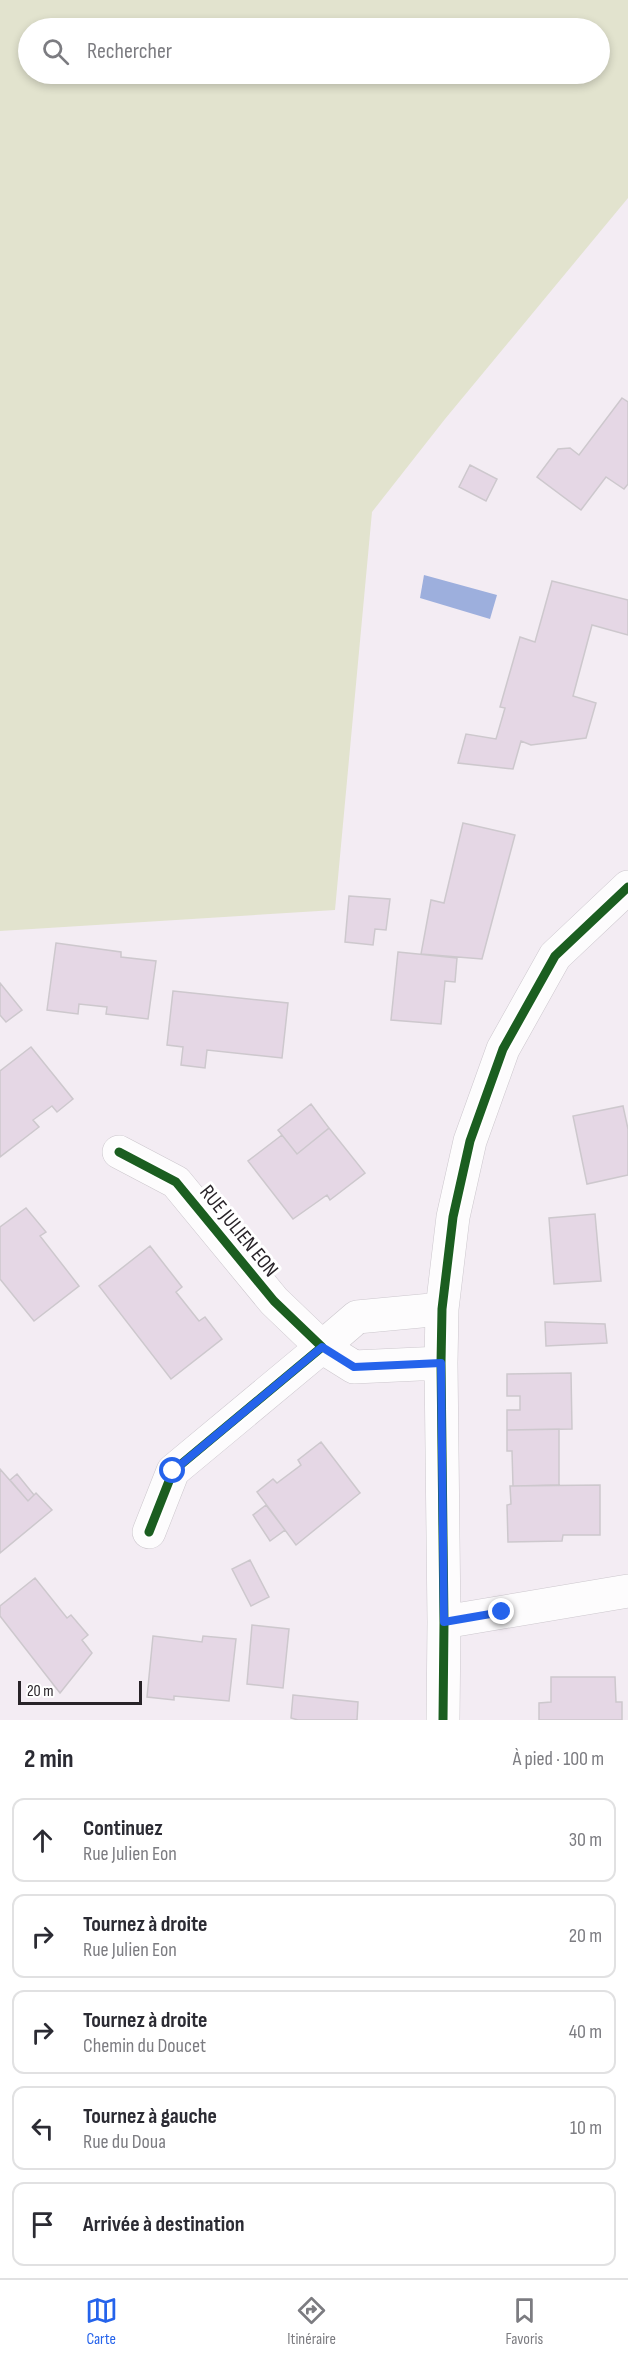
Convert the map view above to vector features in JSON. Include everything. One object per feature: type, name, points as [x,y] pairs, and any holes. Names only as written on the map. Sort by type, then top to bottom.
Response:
[{"type":"street","points":[[443,1720],[442,1309],[453,1217],[470,1141],[503,1049],[555,956],[628,887]]},
{"type":"street","name":"RUE JULIEN EON","points":[[119,1152],[176,1182],[274,1301],[322,1347],[354,1367],[441,1363]]},
{"type":"street","points":[[149,1532],[173,1471],[357,1317],[442,1309]]},
{"type":"street","points":[[444,1622],[628,1591]]},
{"type":"green space","points":[[0,0],[628,0],[628,198],[445,419],[372,512],[335,910],[0,931]]},
{"type":"water","points":[[424,575],[497,595],[490,619],[420,598]]},
{"type":"building","points":[[622,398],[628,402],[628,484],[624,489],[606,477],[581,510],[537,477],[558,449],[570,448],[579,455]]},
{"type":"building","points":[[470,465],[497,479],[486,501],[459,487]]},
{"type":"building","points":[[552,581],[628,600],[628,635],[592,625],[573,696],[596,703],[586,738],[531,745],[521,741],[513,769],[458,763],[466,734],[496,739],[505,708],[500,707],[520,637],[535,642]]},
{"type":"building","points":[[463,823],[515,835],[482,959],[421,954],[431,900],[444,903]]},
{"type":"building","points":[[349,896],[390,899],[386,930],[375,929],[373,945],[345,942]]},
{"type":"building","points":[[56,943],[121,952],[121,957],[156,961],[148,1019],[106,1014],[107,1007],[79,1004],[78,1014],[47,1010]]},
{"type":"building","points":[[398,952],[457,958],[455,982],[445,981],[441,1024],[391,1020]]},
{"type":"building","points":[[0,983],[22,1010],[6,1022],[0,1015]]},
{"type":"building","points":[[173,991],[288,1003],[282,1058],[207,1050],[205,1068],[181,1065],[183,1047],[167,1045]]},
{"type":"building","points":[[31,1047],[73,1099],[57,1112],[52,1106],[33,1120],[39,1127],[0,1157],[0,1071]]},
{"type":"building","points":[[311,1104],[329,1128],[297,1154],[278,1130]]},
{"type":"building","points":[[623,1106],[628,1129],[628,1175],[587,1184],[573,1116]]},
{"type":"building","points":[[329,1128],[365,1173],[330,1200],[327,1195],[293,1219],[248,1161],[282,1135],[297,1154]]},
{"type":"building","points":[[26,1208],[46,1232],[40,1236],[79,1286],[34,1321],[0,1279],[0,1227]]},
{"type":"building","points":[[595,1214],[601,1281],[554,1284],[549,1218]]},
{"type":"building","points":[[150,1246],[182,1287],[176,1292],[199,1321],[205,1317],[222,1339],[171,1379],[99,1286]]},
{"type":"building","points":[[545,1322],[605,1324],[607,1343],[546,1346]]},
{"type":"building","points":[[571,1373],[572,1429],[507,1430],[507,1410],[520,1410],[520,1396],[507,1396],[507,1374]]},
{"type":"building","points":[[559,1429],[559,1485],[513,1486],[512,1451],[507,1451],[507,1430]]},
{"type":"building","points":[[321,1442],[360,1493],[296,1545],[257,1492],[273,1479],[277,1483],[301,1465],[298,1460]]},
{"type":"building","points":[[0,1469],[28,1501],[36,1493],[52,1510],[0,1553]]},
{"type":"building","points":[[17,1474],[34,1495],[28,1501],[10,1480]]},
{"type":"building","points":[[600,1485],[600,1535],[563,1535],[562,1541],[508,1542],[507,1505],[511,1504],[510,1486]]},
{"type":"building","points":[[266,1505],[285,1530],[270,1541],[253,1515]]},
{"type":"building","points":[[250,1560],[269,1597],[251,1606],[232,1569]]},
{"type":"building","points":[[35,1578],[67,1618],[71,1615],[88,1635],[82,1640],[92,1653],[60,1693],[0,1616],[0,1606]]},
{"type":"building","points":[[252,1625],[289,1629],[283,1688],[247,1684]]},
{"type":"building","points":[[153,1636],[202,1642],[203,1636],[236,1639],[229,1701],[174,1696],[174,1700],[147,1697]]},
{"type":"building","points":[[551,1677],[615,1677],[616,1702],[622,1702],[622,1720],[539,1720],[539,1703],[551,1702]]},
{"type":"building","points":[[293,1695],[358,1702],[357,1720],[291,1718]]},
{"type":"cycle path","points":[[443,1720],[442,1309],[453,1217],[470,1141],[503,1049],[555,956],[628,887]]},
{"type":"cycle path","points":[[119,1152],[176,1182],[274,1301],[322,1347],[173,1471],[149,1532]]},
{"type":"route","points":[[173,1471],[322,1347],[354,1367],[441,1363],[444,1622],[502,1612]]}]
